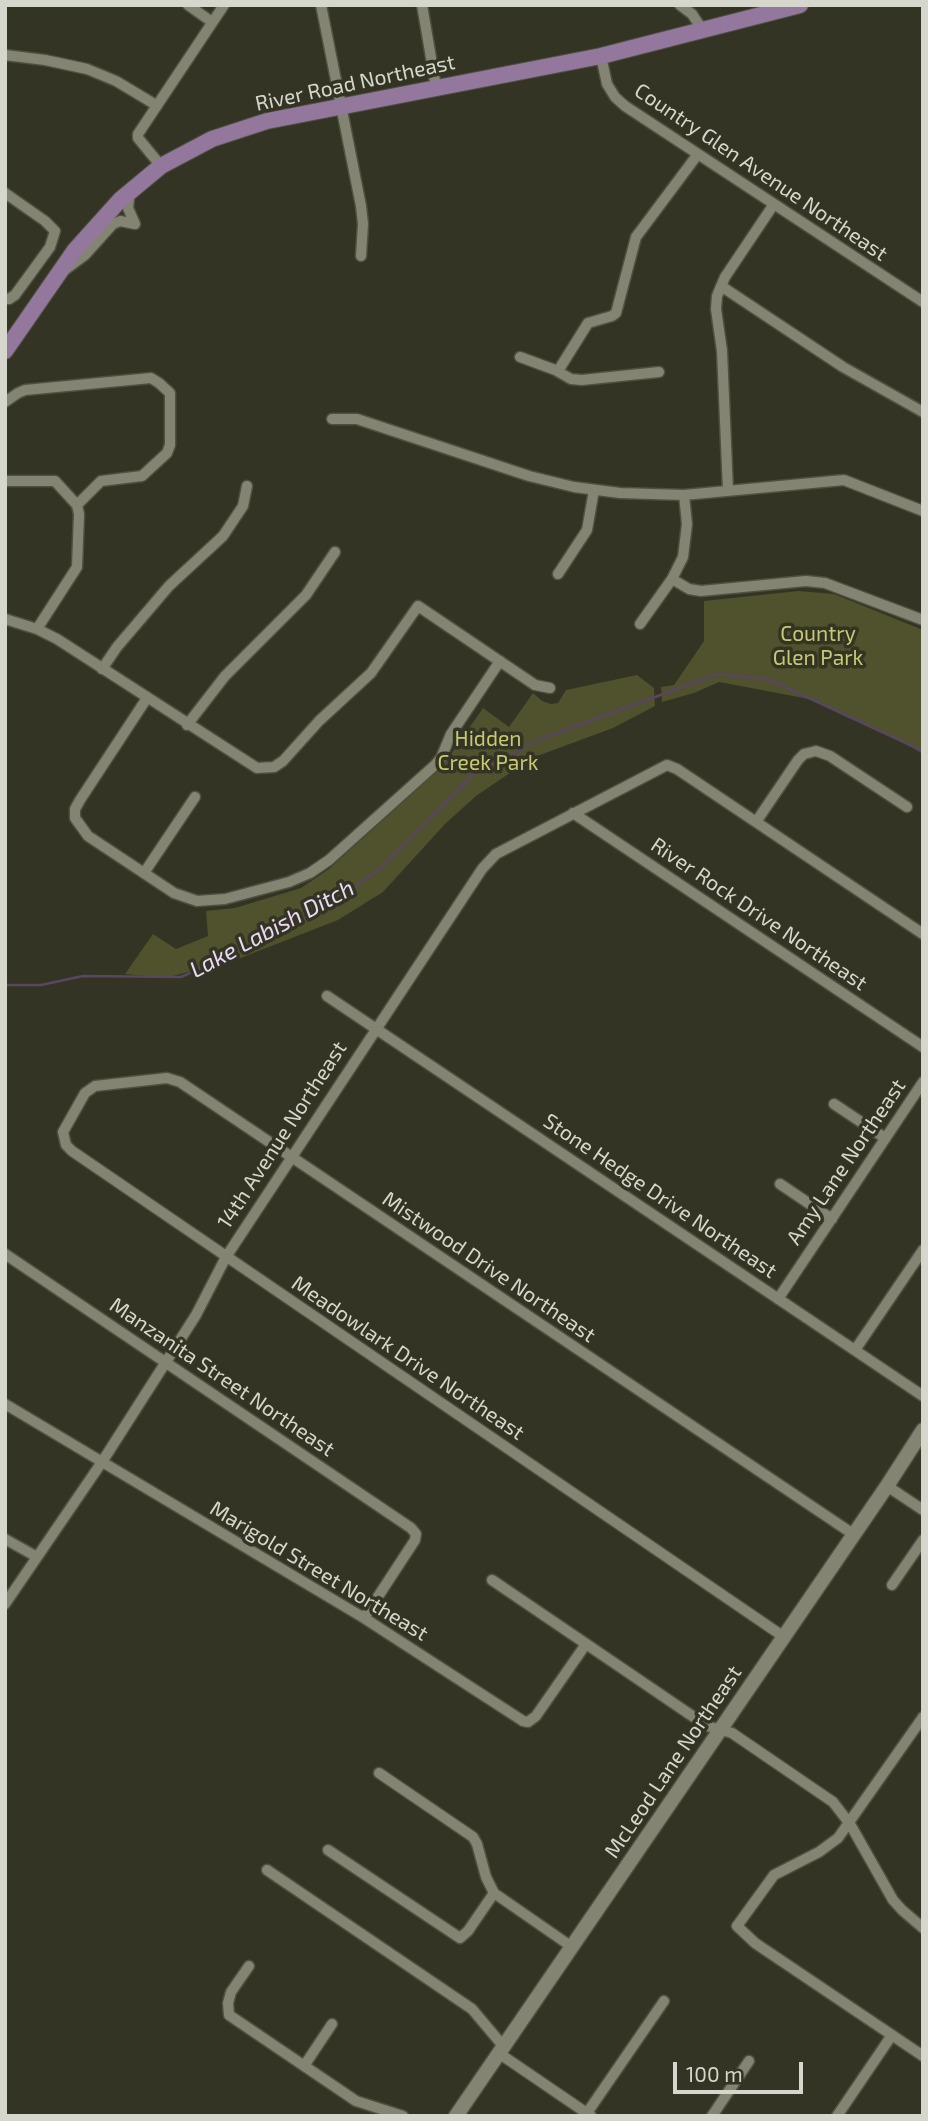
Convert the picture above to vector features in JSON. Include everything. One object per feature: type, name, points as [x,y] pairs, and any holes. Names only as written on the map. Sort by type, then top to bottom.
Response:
[{"type":"main road","name":"River Road Northeast","points":[[5,351],[89,234],[130,190],[161,166],[188,150],[240,129],[341,105],[601,56],[800,5]]},
{"type":"street","points":[[188,5],[212,22]]},
{"type":"street","points":[[161,166],[138,138],[138,134],[224,5]]},
{"type":"street","points":[[321,5],[363,224],[361,256]]},
{"type":"street","points":[[422,5],[436,87]]},
{"type":"street","points":[[680,5],[692,14],[702,29]]},
{"type":"street","points":[[5,55],[87,69],[116,81],[156,105]]},
{"type":"street","name":"Country Glen Avenue Northeast","points":[[601,56],[607,84],[615,97],[923,302]]},
{"type":"street","points":[[557,371],[588,323],[616,313],[636,237],[698,154]]},
{"type":"street","points":[[59,273],[85,255],[113,224],[120,221],[135,224],[128,208],[130,190]]},
{"type":"street","points":[[5,193],[55,231],[50,247],[15,295],[9,299]]},
{"type":"street","points":[[728,490],[722,361],[716,309],[721,286],[774,204]]},
{"type":"street","points":[[721,286],[843,367],[923,412]]},
{"type":"street","points":[[520,357],[571,379],[659,372]]},
{"type":"street","points":[[5,402],[25,390],[151,379],[170,393],[170,445],[167,453],[142,477],[101,481],[77,505]]},
{"type":"street","points":[[332,419],[357,419],[529,476],[594,490],[684,495],[844,480],[923,511]]},
{"type":"street","points":[[5,481],[55,481],[77,505],[79,513],[77,567],[37,629]]},
{"type":"street","points":[[103,669],[117,647],[169,586],[223,536],[243,506],[247,486]]},
{"type":"street","points":[[558,574],[587,530],[594,490]]},
{"type":"street","points":[[640,624],[672,579],[683,557],[686,543],[684,495]]},
{"type":"street","points":[[187,725],[225,676],[306,595],[335,552]]},
{"type":"street","points":[[672,579],[689,589],[701,591],[806,581],[825,583],[923,620]]},
{"type":"street","points":[[5,619],[37,629],[57,639],[248,765],[257,768],[274,767],[283,761],[319,721],[377,666],[418,606],[535,685],[550,688]]},
{"type":"street","points":[[147,698],[80,800],[75,809],[75,818],[88,836],[174,893],[197,901],[225,899],[289,882],[310,873],[329,860],[435,765],[441,758],[451,734],[500,662]]},
{"type":"street","points":[[907,807],[830,756],[816,751],[804,754],[798,760],[756,822],[923,934]]},
{"type":"street","name":"14th Avenue Northeast","points":[[5,1604],[102,1462],[208,1294],[226,1257],[488,861],[502,851],[667,765],[756,822]]},
{"type":"street","points":[[145,873],[195,797]]},
{"type":"street","name":"River Rock Drive Northeast","points":[[573,813],[923,1047]]},
{"type":"street","name":"Stone Hedge Drive Northeast","points":[[327,996],[923,1396]]},
{"type":"street","name":"Mistwood Drive Northeast","points":[[90,1088],[174,1079],[853,1534]]},
{"type":"street","name":"Amy Lane Northeast","points":[[778,1299],[923,1082]]},
{"type":"street","name":"Meadowlark Drive Northeast","points":[[90,1088],[65,1126],[63,1139],[66,1145],[784,1637]]},
{"type":"street","points":[[834,1104],[885,1138]]},
{"type":"street","points":[[780,1184],[832,1219]]},
{"type":"street","points":[[855,1350],[923,1250]]},
{"type":"street","name":"Manzanita Street Northeast","points":[[5,1254],[404,1523],[416,1534],[364,1618]]},
{"type":"street","name":"Marigold Street Northeast","points":[[5,1404],[364,1618],[518,1718],[528,1721],[536,1716],[586,1644]]},
{"type":"street","name":"McLeod Lane Northeast","points":[[456,2116],[923,1430]]},
{"type":"street","points":[[887,1486],[923,1510]]},
{"type":"street","points":[[5,1539],[37,1557]]},
{"type":"street","points":[[892,1586],[923,1539]]},
{"type":"street","points":[[492,1580],[707,1726],[732,1733],[833,1802],[850,1824],[893,1900],[923,1927]]},
{"type":"street","points":[[923,1717],[850,1824],[828,1846],[774,1875],[737,1926],[755,1943],[923,2056]]},
{"type":"street","points":[[379,1773],[472,1837],[481,1854],[486,1877],[494,1893],[572,1947]]},
{"type":"street","points":[[328,1850],[460,1938],[468,1931],[494,1893]]},
{"type":"street","points":[[267,1870],[472,2009],[502,2050],[589,2115],[664,2001]]},
{"type":"street","points":[[249,1966],[232,1992],[228,2003],[229,2015],[356,2101],[403,2116]]},
{"type":"street","points":[[304,2066],[332,2024]]},
{"type":"street","points":[[837,2116],[892,2035]]},
{"type":"street","points":[[712,2116],[749,2061]]},
{"type":"green space","name":"Country Glen Park","points":[[798,591],[834,594],[923,630],[923,754],[846,714],[809,699],[719,682],[694,693],[662,702],[661,687],[674,685],[704,641],[704,601]]},
{"type":"green space","name":"Hidden Creek Park","points":[[637,675],[654,688],[655,706],[613,728],[532,758],[476,796],[445,824],[383,892],[338,920],[238,959],[165,978],[125,974],[153,934],[176,949],[208,936],[206,911],[235,908],[301,888],[329,869],[442,767],[483,708],[509,727],[533,693],[542,701],[558,703],[566,690]]},
{"type":"waterway","name":"Lake Labish Ditch","points":[[5,985],[41,985],[83,976],[181,977],[330,904],[380,869],[475,773],[543,738],[718,674],[770,680],[923,751]]}]
